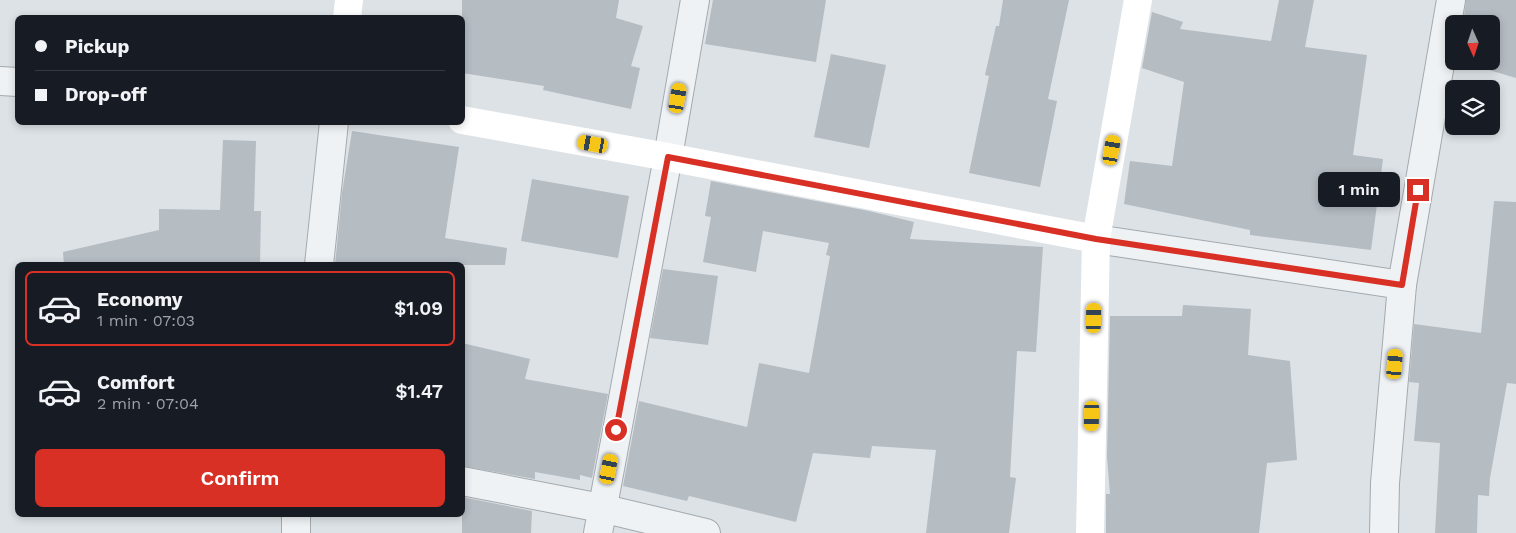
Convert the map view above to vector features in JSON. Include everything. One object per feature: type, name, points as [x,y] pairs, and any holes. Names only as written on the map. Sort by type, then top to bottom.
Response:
[{"type":"street","points":[[348,15],[350,0]]},
{"type":"street","points":[[600,520],[668,157],[695,0]]},
{"type":"street","points":[[1090,533],[1096,239],[1138,0]]},
{"type":"street","points":[[1384,533],[1385,483],[1402,285],[1452,0]]},
{"type":"street","points":[[0,81],[15,82]]},
{"type":"street","points":[[465,121],[668,157],[1096,239],[1402,285]]},
{"type":"street","points":[[319,262],[334,125]]},
{"type":"street","points":[[465,482],[600,520],[706,533]]},
{"type":"street","points":[[296,517],[296,533]]},
{"type":"building","points":[[462,0],[619,0],[616,18],[643,26],[631,66],[640,68],[631,109],[543,90],[544,86],[465,73],[465,15],[462,15]]},
{"type":"building","points":[[713,0],[826,0],[816,62],[705,44]]},
{"type":"building","points":[[1003,0],[1069,0],[1048,99],[1057,101],[1040,187],[969,173],[989,76],[985,75],[996,26],[999,26]]},
{"type":"building","points":[[1279,0],[1314,0],[1305,47],[1367,55],[1353,155],[1383,159],[1371,250],[1250,235],[1250,230],[1124,204],[1130,161],[1172,166],[1184,82],[1142,68],[1152,12],[1183,22],[1180,29],[1271,41]]},
{"type":"building","points":[[1466,0],[1516,0],[1516,78],[1489,70],[1500,70],[1500,15],[1464,15]]},
{"type":"building","points":[[831,54],[886,65],[869,148],[814,137]]},
{"type":"building","points":[[352,131],[459,147],[445,238],[507,248],[505,265],[465,265],[465,262],[335,262],[342,193]]},
{"type":"building","points":[[223,140],[256,141],[254,211],[261,211],[260,262],[64,262],[63,252],[159,230],[159,209],[220,210]]},
{"type":"building","points":[[532,179],[629,196],[618,258],[521,241]]},
{"type":"building","points":[[711,181],[869,211],[914,222],[910,239],[1043,247],[1036,352],[1017,351],[1010,477],[1016,478],[1009,533],[926,533],[936,450],[872,446],[870,458],[813,453],[796,522],[689,496],[687,501],[623,486],[639,401],[747,427],[759,363],[809,373],[830,256],[826,255],[829,243],[763,231],[756,272],[703,262],[711,217],[705,216]]},
{"type":"building","points":[[1494,201],[1516,202],[1516,384],[1507,383],[1490,478],[1489,496],[1478,495],[1477,533],[1435,533],[1440,443],[1414,441],[1419,383],[1409,382],[1414,324],[1481,333]]},
{"type":"building","points":[[663,269],[718,276],[708,345],[650,338]]},
{"type":"building","points":[[1183,305],[1251,309],[1248,355],[1290,361],[1297,460],[1267,463],[1259,533],[1106,533],[1106,494],[1110,494],[1107,457],[1110,316],[1182,316]]},
{"type":"building","points":[[465,344],[530,359],[525,379],[608,394],[592,478],[580,475],[580,480],[535,472],[535,479],[465,467]]},
{"type":"building","points":[[465,498],[532,511],[531,533],[462,533],[462,517],[465,517]]},
{"type":"route","points":[[616,430],[668,157],[1096,239],[1402,285],[1418,190]]}]
